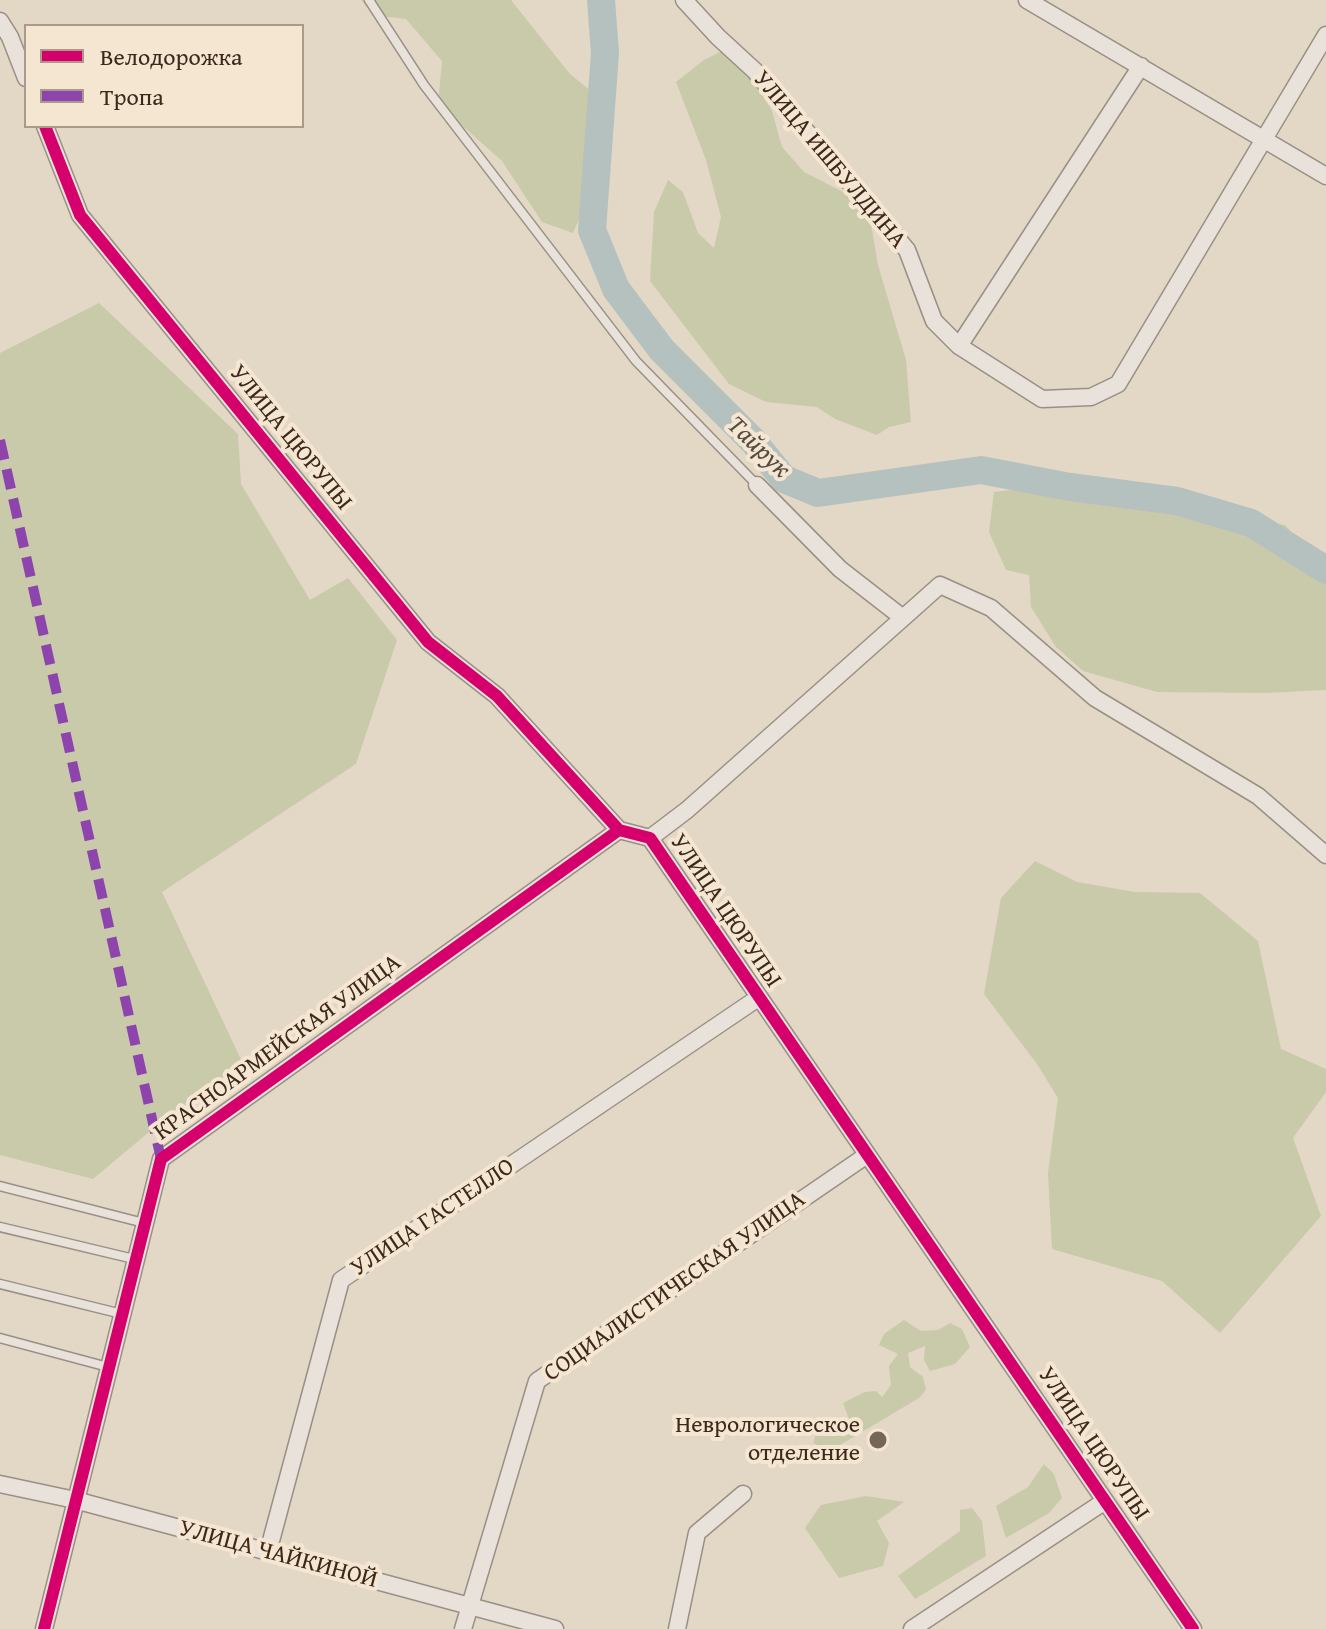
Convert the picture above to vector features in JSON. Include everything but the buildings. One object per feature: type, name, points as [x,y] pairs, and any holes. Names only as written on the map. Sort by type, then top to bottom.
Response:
[{"type":"street","name":"УЛИЦА ИШБУЛДИНА","points":[[684,0],[755,71],[907,250],[934,321],[959,346],[1042,399],[1091,397],[1118,384],[1264,138]]},
{"type":"street","points":[[1027,0],[1326,176]]},
{"type":"street","points":[[0,21],[24,73]]},
{"type":"street","points":[[1264,138],[1326,35]]},
{"type":"street","points":[[959,346],[1141,66]]},
{"type":"street","name":"УЛИЦА ЦЮРУПЫ","points":[[46,128],[80,215],[428,642],[497,696],[619,830],[650,838],[1193,1629]]},
{"type":"street","points":[[757,485],[840,569],[903,618]]},
{"type":"street","points":[[650,838],[687,810],[940,585],[991,608],[1095,698],[1258,796],[1326,855]]},
{"type":"street","name":"КРАСНОАРМЕЙСКАЯ УЛИЦА","points":[[44,1629],[161,1159],[619,830]]},
{"type":"street","name":"УЛИЦА ГАСТЕЛЛО","points":[[268,1552],[341,1280],[758,998]]},
{"type":"street","name":"СОЦИАЛИСТИЧЕСКАЯ УЛИЦА","points":[[463,1629],[537,1381],[867,1155]]},
{"type":"street","name":"УЛИЦА ЧАЙКИНОЙ","points":[[0,1484],[75,1500],[555,1629]]},
{"type":"street","points":[[677,1629],[697,1533],[743,1494]]},
{"type":"street","points":[[912,1629],[1105,1501]]},
{"type":"lane","points":[[369,0],[424,85],[636,361],[757,485]]},
{"type":"lane","points":[[0,1186],[144,1223]]},
{"type":"lane","points":[[0,1227],[134,1259]]},
{"type":"lane","points":[[0,1284],[122,1314]]},
{"type":"lane","points":[[0,1338],[108,1367]]},
{"type":"green space","points":[[361,0],[511,0],[569,73],[593,93],[588,198],[573,233],[542,222],[502,161],[438,104],[442,61],[406,19],[373,15]]},
{"type":"green space","points":[[722,51],[745,65],[772,111],[782,147],[804,172],[845,193],[871,224],[878,265],[906,360],[911,422],[889,427],[877,435],[835,419],[817,407],[766,402],[729,384],[650,281],[654,212],[668,180],[683,192],[698,233],[714,248],[721,217],[706,160],[676,82],[704,60]]},
{"type":"green space","points":[[99,303],[238,434],[241,484],[310,600],[348,578],[397,640],[356,764],[162,892],[245,1068],[149,1132],[93,1179],[0,1155],[0,353]]},
{"type":"green space","points":[[1035,487],[1285,525],[1326,569],[1326,690],[1157,692],[1083,671],[1056,647],[1031,607],[1029,575],[1006,570],[989,532],[994,492]]},
{"type":"green space","points":[[1035,861],[1077,882],[1135,892],[1200,893],[1258,941],[1281,1049],[1326,1069],[1326,1092],[1293,1138],[1321,1216],[1220,1333],[1162,1281],[1052,1249],[1048,1173],[1058,1098],[1037,1064],[984,994],[1001,898]]},
{"type":"green space","points":[[904,1320],[921,1331],[938,1330],[950,1323],[962,1329],[970,1347],[955,1364],[930,1371],[924,1360],[925,1346],[908,1353],[910,1367],[923,1377],[926,1390],[919,1398],[830,1451],[813,1443],[817,1432],[828,1422],[837,1427],[849,1419],[843,1403],[865,1392],[876,1391],[882,1397],[891,1385],[889,1366],[898,1354],[879,1345],[884,1334]]},
{"type":"green space","points":[[1044,1464],[1054,1474],[1062,1498],[1049,1513],[1006,1538],[996,1506],[1028,1487]]},
{"type":"green space","points":[[866,1496],[904,1502],[877,1521],[889,1543],[883,1566],[839,1578],[805,1528],[821,1505]]},
{"type":"green space","points":[[972,1508],[982,1521],[986,1556],[915,1599],[898,1576],[960,1531],[960,1510]]},
{"type":"waterway","name":"Тайрук","points":[[601,0],[605,53],[592,230],[616,289],[662,350],[753,441],[784,479],[818,493],[981,470],[1070,487],[1177,501],[1251,523],[1326,570]]},
{"type":"marked path","points":[[0,440],[161,1159]]},
{"type":"cycle path","points":[[46,128],[80,215],[428,642],[497,696],[619,830],[650,838],[1193,1629]]},
{"type":"cycle path","points":[[44,1629],[161,1159],[619,830]]},
{"type":"place","name":"Неврологическое отделение","points":[[878,1440]]}]
